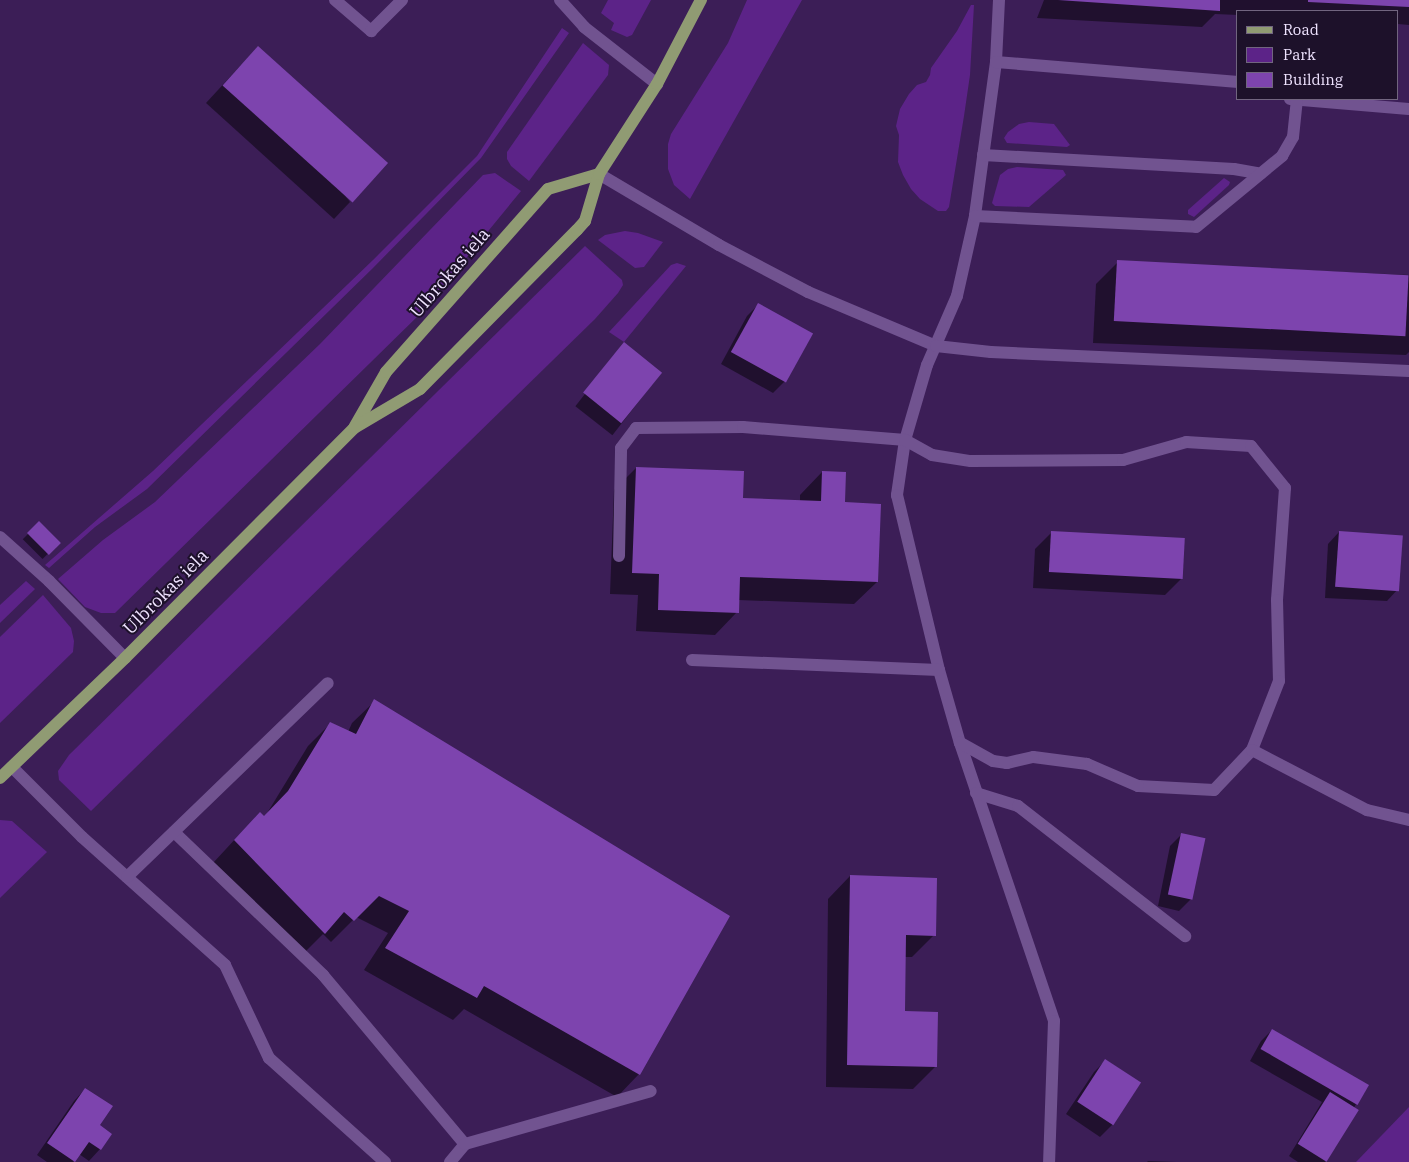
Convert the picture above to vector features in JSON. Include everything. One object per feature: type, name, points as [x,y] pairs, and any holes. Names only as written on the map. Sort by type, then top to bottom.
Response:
[{"type":"main road","name":"Ulbrokas iela","points":[[0,778],[125,658],[354,428],[420,389],[577,230],[585,220],[599,174],[656,84],[701,0]]},
{"type":"main road","name":"Ulbrokas iela","points":[[354,428],[386,372],[543,194],[548,189],[599,174]]},
{"type":"street","points":[[335,0],[370,32],[402,0]]},
{"type":"street","points":[[560,0],[584,27],[656,84]]},
{"type":"street","points":[[999,0],[996,62],[975,216],[957,296],[927,365],[905,440],[897,495],[939,670],[960,743],[1054,1021],[1049,1162]]},
{"type":"street","points":[[996,62],[1236,82]]},
{"type":"street","points":[[975,216],[1196,227],[1282,156],[1293,136],[1293,100],[1409,109]]},
{"type":"street","points":[[983,155],[1234,169],[1261,174]]},
{"type":"street","points":[[599,174],[719,246],[808,292],[936,346],[991,352],[1409,371]]},
{"type":"street","points":[[619,556],[621,448],[636,428],[743,427],[905,440],[932,455],[971,461],[1123,460],[1186,442],[1251,446],[1285,488],[1277,600],[1279,681],[1252,750],[1214,790],[1138,786],[1087,764],[1033,757],[1007,763],[993,761],[960,743]]},
{"type":"street","points":[[0,537],[49,581],[125,658]]},
{"type":"street","points":[[692,660],[939,670]]},
{"type":"street","points":[[128,878],[328,683]]},
{"type":"street","points":[[1252,750],[1367,810],[1409,820]]},
{"type":"street","points":[[12,767],[82,837],[225,965],[269,1058],[385,1162]]},
{"type":"street","points":[[976,792],[1018,806],[1185,936]]},
{"type":"street","points":[[174,832],[322,975],[465,1144]]},
{"type":"street","points":[[450,1162],[465,1144],[651,1092]]},
{"type":"green space","points":[[608,0],[651,0],[632,35],[627,37],[611,30],[614,23],[601,13]]},
{"type":"green space","points":[[747,0],[802,0],[690,199],[674,185],[668,169],[668,144],[671,134],[728,43]]},
{"type":"green space","points":[[971,5],[974,5],[970,75],[964,116],[949,207],[946,211],[938,211],[920,199],[911,189],[903,175],[898,162],[899,135],[896,126],[900,109],[909,94],[917,85],[926,82],[931,68],[957,31]]},
{"type":"green space","points":[[562,28],[569,33],[481,158],[373,268],[147,489],[95,527],[49,568],[45,565],[153,471],[373,260],[477,156]]},
{"type":"green space","points":[[583,43],[609,65],[608,75],[529,181],[511,166],[507,159],[507,152]]},
{"type":"green space","points":[[1029,122],[1054,124],[1070,145],[1067,147],[1007,143],[1004,138],[1008,132],[1019,124]]},
{"type":"green space","points":[[1017,167],[1063,170],[1066,175],[1029,207],[995,206],[992,203],[1000,175],[1008,169]]},
{"type":"green space","points":[[495,173],[521,191],[421,313],[115,613],[101,613],[85,607],[58,579],[103,540],[155,502],[320,344],[483,175]]},
{"type":"green space","points":[[1224,178],[1230,182],[1229,185],[1194,217],[1188,214],[1188,210]]},
{"type":"green space","points":[[625,231],[638,233],[663,242],[644,267],[635,268],[598,240],[605,235]]},
{"type":"green space","points":[[585,246],[622,280],[623,285],[618,293],[595,319],[91,811],[59,780],[58,771],[69,755]]},
{"type":"green space","points":[[677,263],[686,266],[624,342],[609,332],[671,265]]},
{"type":"green space","points":[[26,581],[35,589],[0,623],[0,605]]},
{"type":"green space","points":[[43,595],[71,628],[74,641],[73,652],[0,723],[0,637]]},
{"type":"green space","points":[[0,820],[12,821],[47,852],[0,898]]},
{"type":"green space","points":[[1409,1107],[1409,1162],[1356,1162]]},
{"type":"building","points":[[1058,0],[1220,0],[1220,11]]},
{"type":"building","points":[[1308,0],[1409,0],[1409,7],[1308,2]]},
{"type":"building","points":[[258,46],[388,163],[353,202],[223,85]]},
{"type":"building","points":[[1117,260],[1409,275],[1405,336],[1114,321]]},
{"type":"building","points":[[758,303],[813,334],[786,383],[731,352]]},
{"type":"building","points":[[624,342],[662,373],[621,423],[583,393]]},
{"type":"building","points":[[636,467],[744,471],[743,498],[821,501],[822,471],[846,472],[845,502],[881,504],[878,582],[740,577],[739,613],[658,610],[659,574],[632,573]]},
{"type":"building","points":[[39,521],[61,543],[49,555],[27,533]]},
{"type":"building","points":[[1051,531],[1185,538],[1183,579],[1049,572]]},
{"type":"building","points":[[1339,531],[1403,535],[1399,591],[1335,587]]},
{"type":"building","points":[[374,699],[730,916],[640,1075],[484,986],[477,998],[385,948],[409,911],[379,896],[354,921],[344,912],[325,934],[234,840],[260,812],[264,816],[288,791],[330,722],[356,734]]},
{"type":"building","points":[[1181,833],[1205,838],[1192,900],[1168,895]]},
{"type":"building","points":[[850,875],[937,878],[936,936],[906,935],[905,1011],[938,1012],[937,1067],[847,1065]]},
{"type":"building","points":[[1272,1029],[1369,1085],[1357,1105],[1260,1049]]},
{"type":"building","points":[[1105,1059],[1141,1082],[1113,1125],[1077,1102]]},
{"type":"building","points":[[85,1088],[113,1106],[100,1125],[112,1134],[101,1150],[89,1142],[75,1162],[47,1143]]},
{"type":"building","points":[[1330,1092],[1359,1110],[1327,1162],[1298,1144]]}]
